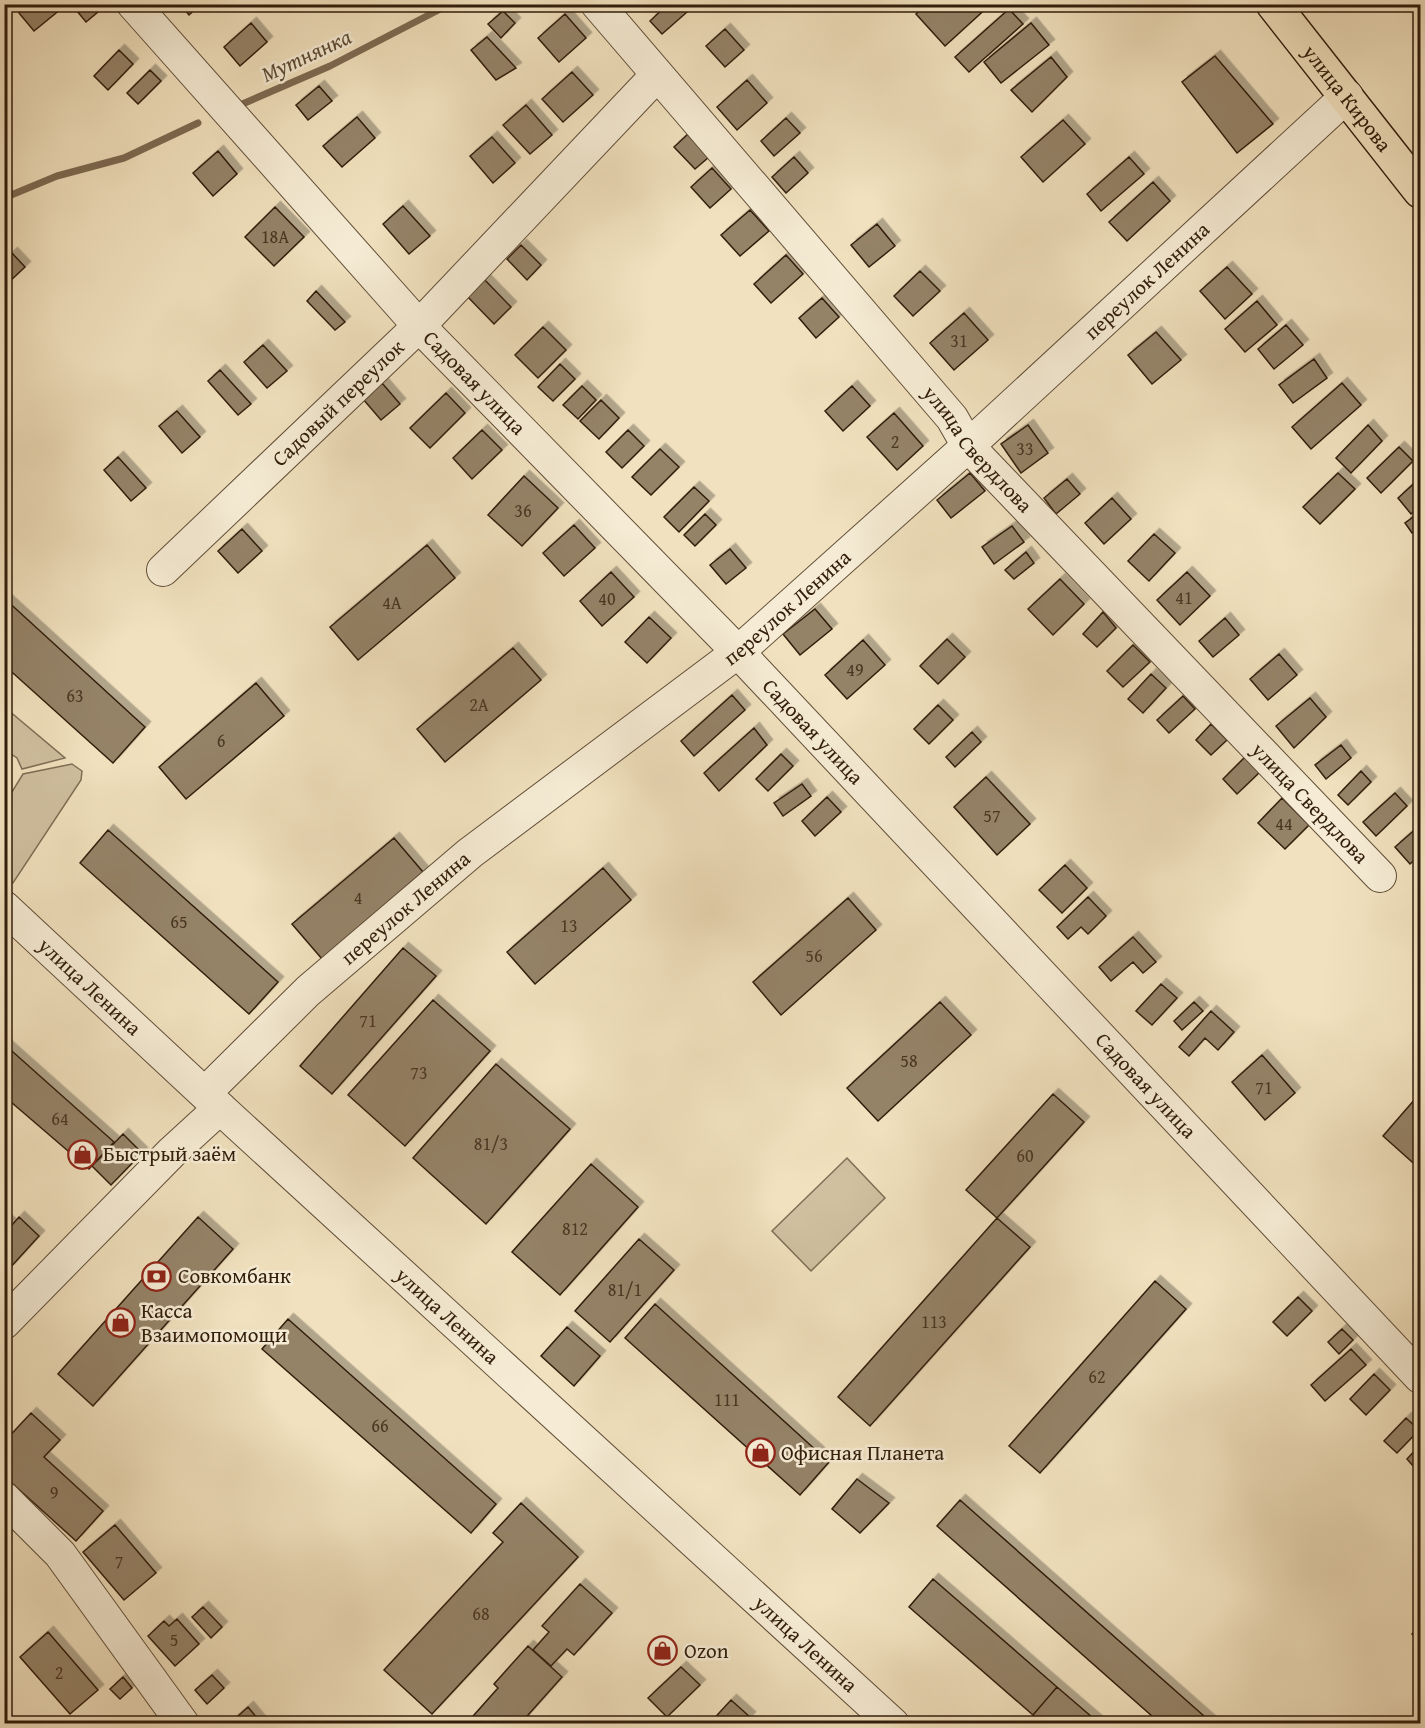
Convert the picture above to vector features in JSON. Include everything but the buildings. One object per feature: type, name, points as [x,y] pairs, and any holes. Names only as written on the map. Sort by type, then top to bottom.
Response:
[{"type":"main road","name":"улица Кирова","points":[[1273,4],[1420,191]]},
{"type":"street","name":"Садовая улица","points":[[133,4],[419,326],[738,652],[1420,1377]]},
{"type":"street","name":"улица Свердлова","points":[[597,4],[952,418],[968,446],[1380,876]]},
{"type":"street","name":"Садовый переулок","points":[[163,570],[419,326],[657,75]]},
{"type":"street","name":"переулок Ленина","points":[[4,1323],[172,1152],[308,991],[470,853],[738,652],[968,446],[1347,96]]},
{"type":"street","name":"улица Ленина","points":[[4,907],[893,1724]]},
{"type":"street","points":[[4,1498],[60,1554],[183,1724]]},
{"type":"shaded area","points":[[8,710],[65,758],[22,769],[17,758],[5,750]]},
{"type":"shaded area","points":[[72,764],[82,771],[81,780],[13,883],[5,886],[5,795],[12,792],[23,774]]},
{"type":"shaded area","points":[[847,1158],[885,1198],[811,1271],[772,1231]]},
{"type":"waterway","name":"Мутнянка","points":[[240,105],[330,66],[450,4]]},
{"type":"waterway","name":"Мутнянка","points":[[4,198],[57,176],[124,158],[198,123]]},
{"type":"place","name":"Быстрый заём","points":[[82,1154]]},
{"type":"place","name":"Совкомбанк","points":[[157,1276]]},
{"type":"place","name":"Касса Взаимопомощи","points":[[120,1323]]},
{"type":"place","name":"Офисная Планета","points":[[760,1453]]},
{"type":"place","name":"Ozon","points":[[663,1651]]}]
